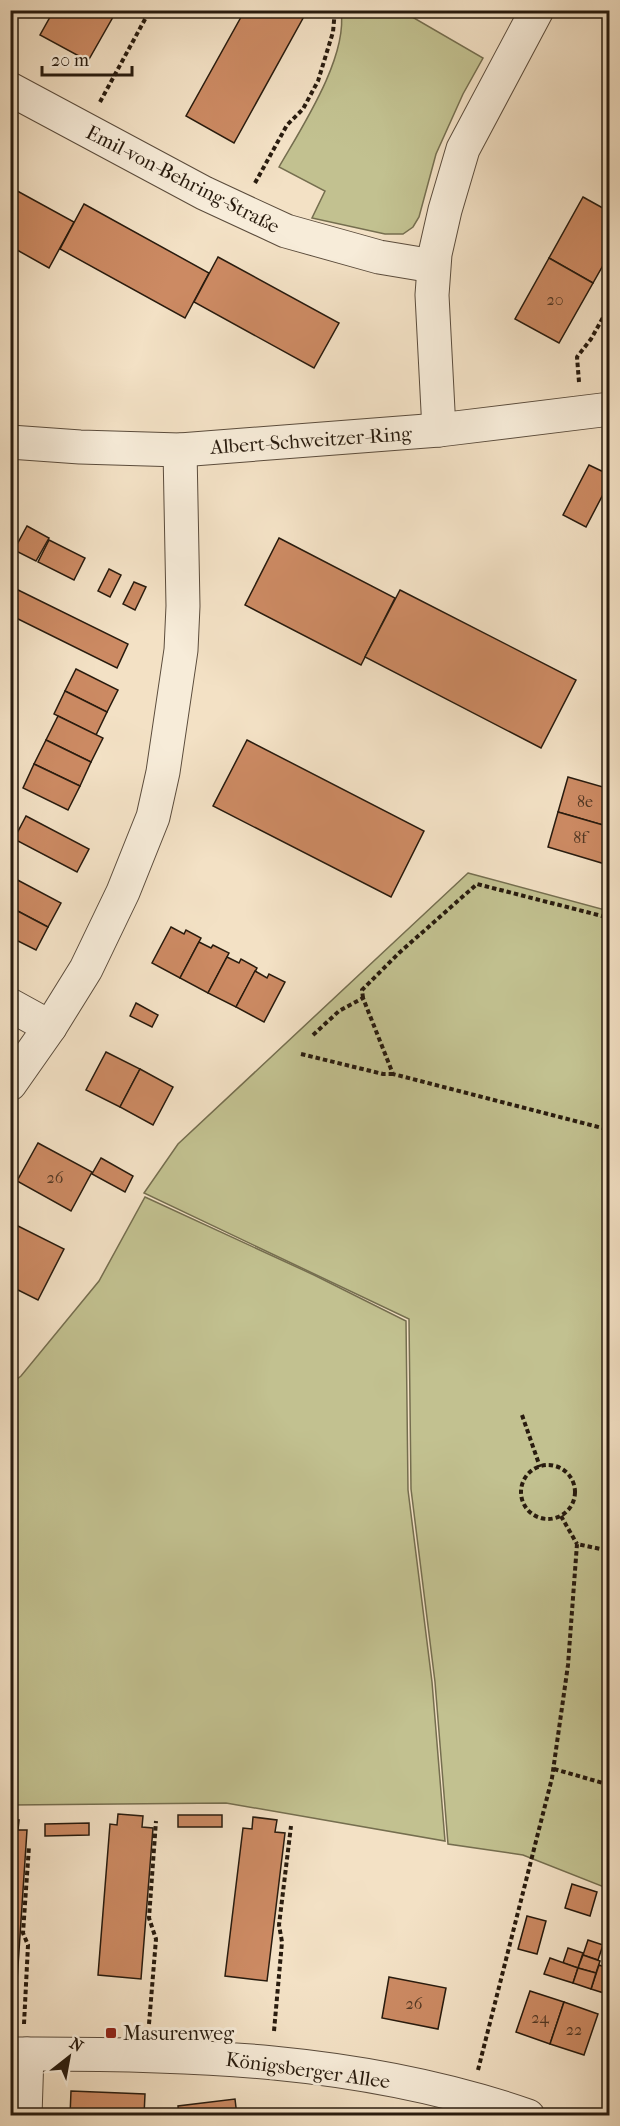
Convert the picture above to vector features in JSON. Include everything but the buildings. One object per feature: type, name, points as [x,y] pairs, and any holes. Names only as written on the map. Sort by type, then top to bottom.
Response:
[{"type":"street","points":[[439,430],[433,326],[433,266],[445,210],[460,156],[537,10]]},
{"type":"street","name":"Emil-von-Behring-Straße","points":[[10,89],[240,210],[286,231],[378,257],[433,266]]},
{"type":"street","name":"Albert-Schweitzer-Ring","points":[[10,442],[180,450],[439,430],[596,411]]},
{"type":"street","points":[[10,1084],[51,1027],[87,969],[123,892],[153,816],[163,772],[181,650],[183,606],[180,450]]},
{"type":"street","points":[[10,1005],[51,1027]]},
{"type":"street","points":[[20,2054],[25,2115]]},
{"type":"street","name":"Königsberger Allee","points":[[20,2054],[146,2055],[271,2062],[341,2071],[408,2084],[522,2114]]},
{"type":"path","points":[[85,129],[150,10]]},
{"type":"path","points":[[240,210],[287,125],[303,109],[318,81],[333,32],[335,10]]},
{"type":"path","points":[[596,411],[577,357],[591,339],[609,305]]},
{"type":"path","points":[[393,1074],[363,998],[362,990],[477,884],[609,918]]},
{"type":"path","points":[[313,1035],[339,1011],[363,998]]},
{"type":"path","points":[[301,1054],[383,1074],[393,1074],[609,1130]]},
{"type":"path","points":[[522,1415],[540,1467]]},
{"type":"path","points":[[549,1465],[565,1472],[574,1484],[573,1502],[561,1516],[551,1519],[537,1517],[530,1513],[522,1501],[520,1493],[525,1477],[540,1467],[549,1465]]},
{"type":"path","points":[[470,2099],[554,1769],[567,1665],[578,1544],[561,1516]]},
{"type":"path","points":[[578,1544],[609,1551]]},
{"type":"path","points":[[554,1769],[609,1785]]},
{"type":"path","points":[[146,2055],[156,1939],[149,1918],[156,1821]]},
{"type":"path","points":[[271,2062],[282,1947],[279,1925],[291,1826]]},
{"type":"path","points":[[20,2054],[28,1945],[23,1933],[28,1846]]},
{"type":"shaded area","points":[[341,11],[402,11],[483,58],[463,94],[436,154],[419,217],[413,227],[403,234],[385,234],[312,218],[325,191],[279,167],[311,112],[331,70],[338,49]]},
{"type":"shaded area","points":[[468,873],[609,911],[609,1889],[523,1855],[448,1844],[435,1682],[411,1489],[409,1319],[144,1193],[178,1144]]},
{"type":"shaded area","points":[[145,1197],[314,1275],[406,1321],[408,1490],[432,1682],[445,1841],[226,1803],[11,1805],[11,1384],[21,1376],[99,1281]]},
{"type":"place","name":"Masurenweg","points":[[111,2033]]}]
